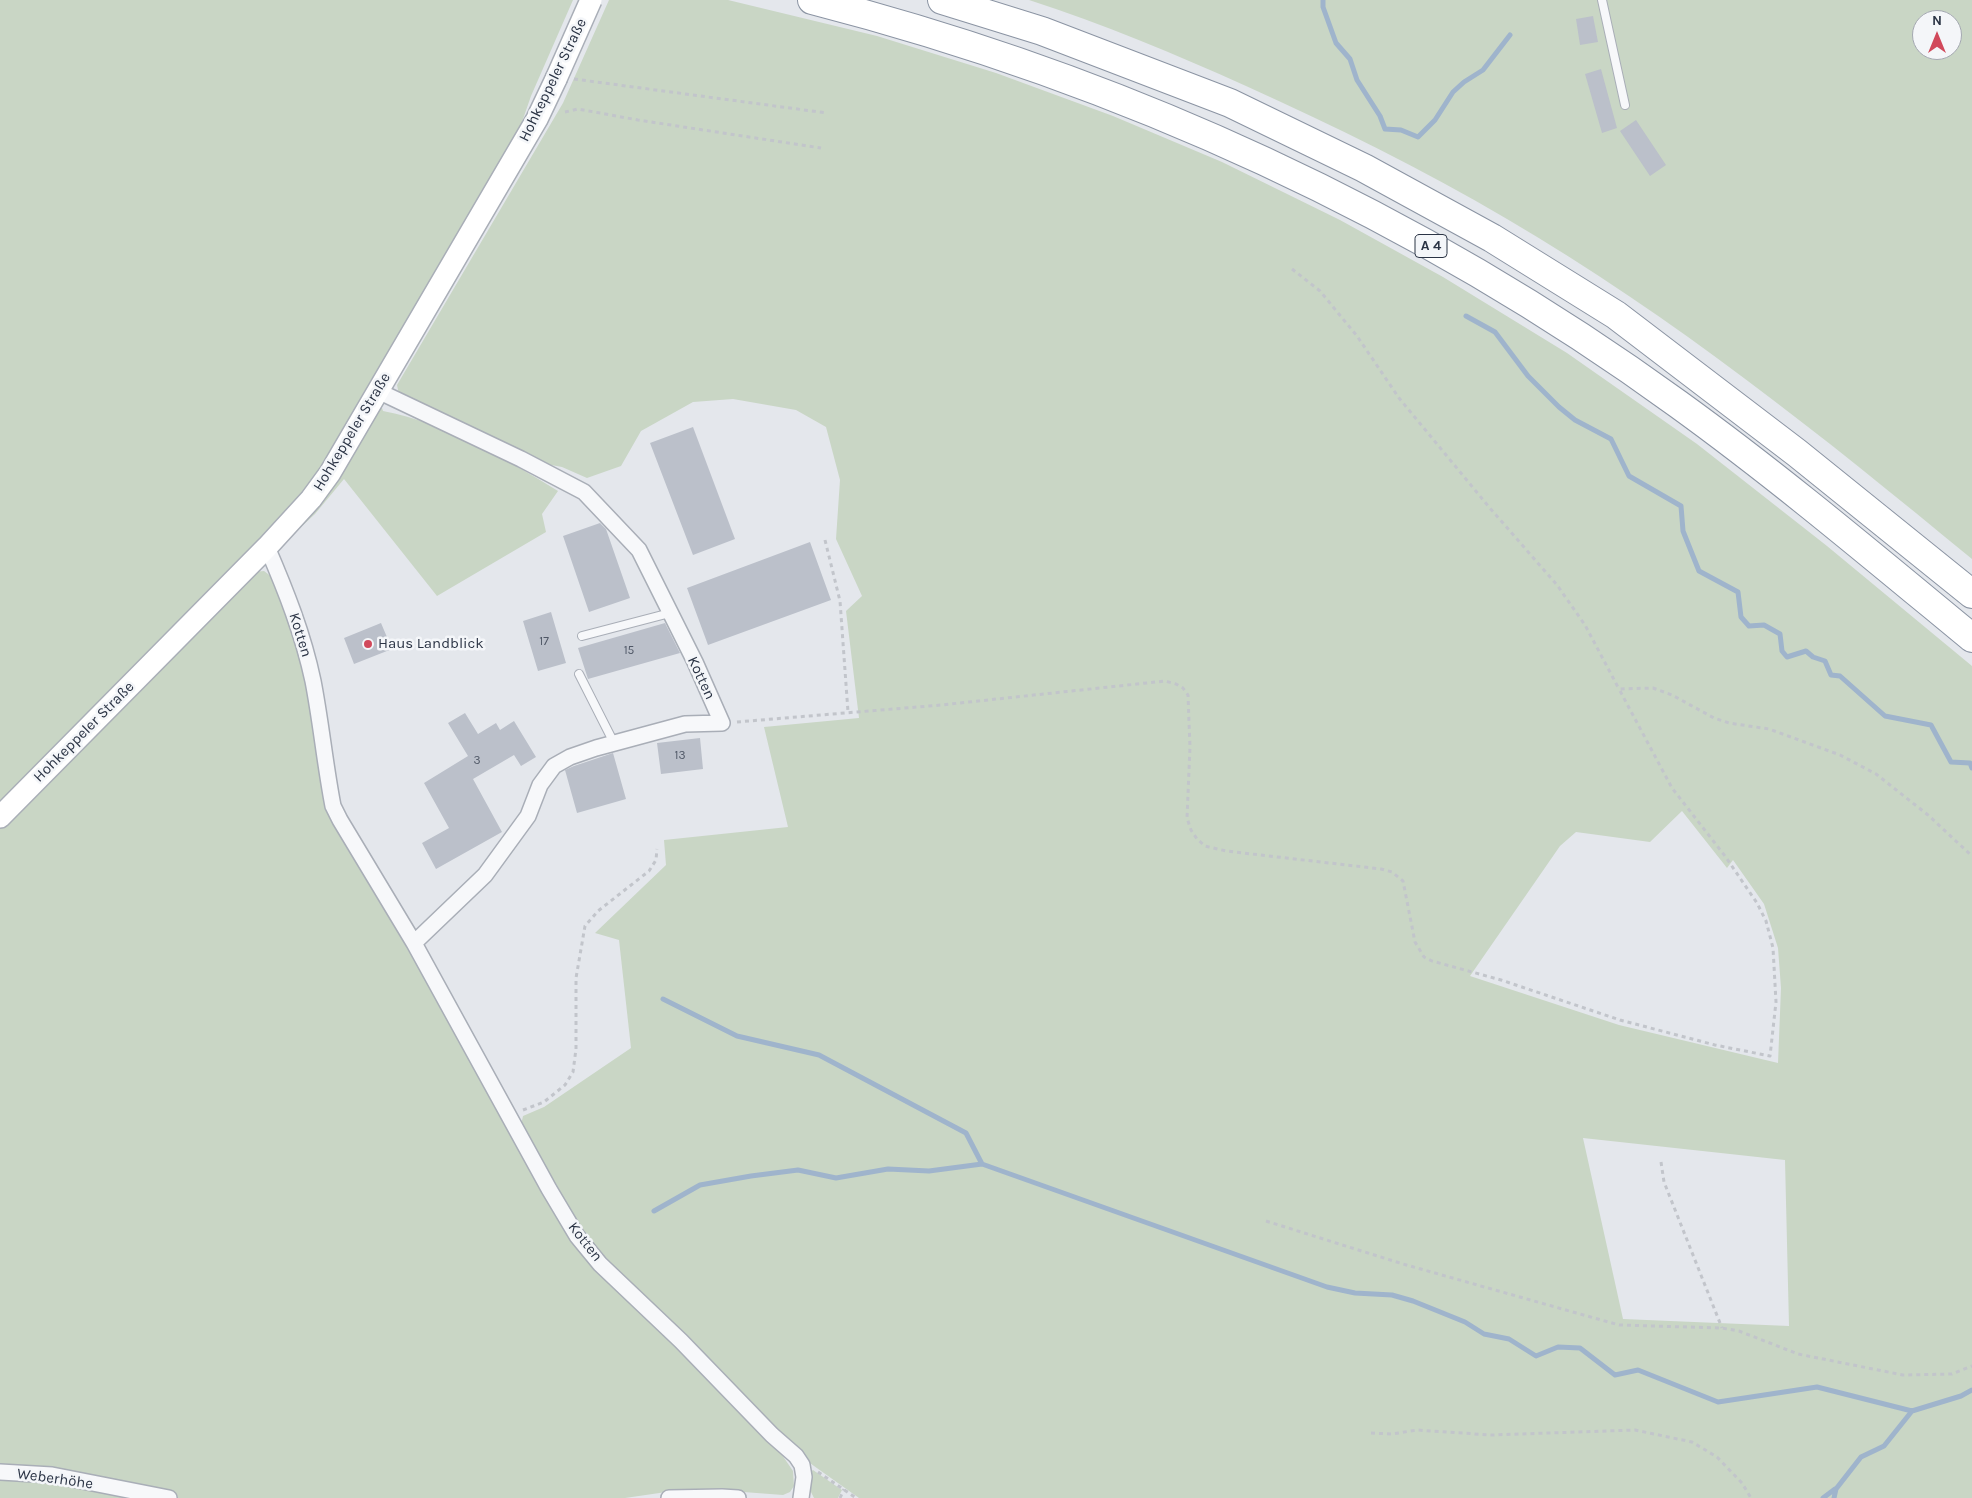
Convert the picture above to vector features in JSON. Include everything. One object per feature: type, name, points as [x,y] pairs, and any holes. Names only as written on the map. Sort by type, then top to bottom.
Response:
[{"type":"highway","name":"A 4","points":[[812,0],[872,15],[983,50],[1098,90],[1216,138],[1305,179],[1392,224],[1549,317],[1677,403],[1819,512],[1972,638]]},
{"type":"highway","name":"A 4","points":[[942,0],[1042,31],[1230,103],[1364,168],[1492,238],[1616,315],[1797,453],[1972,594]]},
{"type":"street","name":"Hohkeppeler Straße","points":[[0,817],[311,499],[378,391],[561,78],[591,0]]},
{"type":"street","name":"Kotten","points":[[378,391],[521,459],[584,492],[639,550],[722,723],[685,724],[570,757],[554,766],[540,785],[528,816],[485,875],[414,943]]},
{"type":"street","name":"Kotten","points":[[266,547],[286,592],[307,658],[333,806],[350,839],[414,943],[577,1236],[600,1264],[681,1340],[730,1393],[796,1456],[802,1465]]},
{"type":"street","points":[[801,1498],[804,1477],[802,1465]]},
{"type":"street","name":"Weberhöhe","points":[[0,1472],[52,1476],[169,1498]]},
{"type":"street","points":[[669,1498],[738,1498]]},
{"type":"lane","points":[[1602,0],[1625,105]]},
{"type":"lane","points":[[582,636],[670,613]]},
{"type":"lane","points":[[579,674],[614,743]]},
{"type":"path","points":[[561,78],[827,113]]},
{"type":"path","points":[[564,112],[578,109],[821,148]]},
{"type":"path","points":[[722,723],[941,705],[1165,681],[1176,684],[1183,688],[1188,695],[1190,747],[1187,818],[1191,830],[1205,846],[1264,857],[1380,869],[1392,872],[1403,882],[1412,929],[1419,951],[1424,957],[1432,961],[1509,982],[1620,1020],[1770,1056],[1776,1002],[1773,948],[1766,921],[1757,903],[1725,856],[1672,788],[1585,625],[1557,586],[1399,398],[1357,336],[1320,291],[1292,269]]},
{"type":"path","points":[[824,540],[840,601],[848,712]]},
{"type":"path","points":[[1619,689],[1653,688],[1672,695],[1714,718],[1729,723],[1769,728],[1840,755],[1876,774],[1928,815],[1972,856]]},
{"type":"path","points":[[509,1116],[544,1102],[564,1085],[573,1072],[576,1049],[576,978],[585,926],[598,911],[649,871],[656,860],[657,850]]},
{"type":"path","points":[[1661,1162],[1664,1182],[1722,1328]]},
{"type":"path","points":[[1266,1221],[1403,1264],[1618,1325],[1722,1328],[1739,1331],[1798,1354],[1903,1375],[1952,1374],[1972,1366]]},
{"type":"path","points":[[1371,1433],[1392,1434],[1417,1430],[1491,1435],[1635,1430],[1692,1442],[1717,1457],[1742,1483],[1751,1498]]},
{"type":"path","points":[[802,1465],[811,1468],[856,1498]]},
{"type":"path","points":[[840,1498],[844,1489]]},
{"type":"green space","points":[[0,0],[573,0],[531,96],[522,122],[486,188],[324,466],[301,498],[0,804]]},
{"type":"green space","points":[[609,0],[728,0],[877,36],[996,73],[1113,116],[1222,162],[1340,220],[1443,277],[1567,353],[1697,444],[1827,546],[1972,666],[1972,1498],[859,1498],[807,1461],[623,1276],[587,1237],[558,1195],[521,1125],[523,1116],[544,1107],[631,1048],[619,940],[595,933],[666,865],[664,840],[788,827],[764,727],[859,718],[846,611],[862,596],[836,539],[840,480],[826,427],[796,410],[733,399],[693,402],[641,431],[621,466],[587,478],[562,467],[546,464],[399,395],[397,385],[563,103]],"holes":[[[1682,811],[1727,868],[1733,860],[1764,904],[1778,948],[1781,988],[1778,1063],[1619,1025],[1470,976],[1560,846],[1576,832],[1650,842]],[[1583,1138],[1785,1160],[1789,1326],[1623,1319]]]},
{"type":"green space","points":[[1029,0],[1972,0],[1972,559],[1804,423],[1688,337],[1569,256],[1411,165],[1345,132],[1219,74],[1111,29]]},
{"type":"green space","points":[[382,408],[383,411],[429,424],[474,443],[558,491],[542,514],[546,532],[437,596],[344,479],[315,514],[287,540],[377,409]]},
{"type":"green space","points":[[264,571],[272,577],[296,641],[307,690],[325,807],[395,923],[546,1195],[679,1350],[780,1452],[793,1471],[794,1486],[790,1492],[783,1495],[717,1490],[680,1490],[625,1498],[0,1498],[0,828],[253,572]]},
{"type":"green space","points":[[813,1470],[842,1490],[838,1498],[814,1498],[811,1492],[810,1472]]},
{"type":"building","points":[[1593,16],[1598,42],[1580,45],[1576,19]]},
{"type":"building","points":[[1601,69],[1617,128],[1602,133],[1585,74]]},
{"type":"building","points":[[1636,120],[1666,165],[1650,176],[1620,131]]},
{"type":"building","points":[[693,427],[735,539],[693,555],[650,443]]},
{"type":"building","points":[[600,523],[606,529],[630,598],[589,612],[563,536]]},
{"type":"building","points":[[810,542],[831,600],[708,645],[687,588]]},
{"type":"building","points":[[551,612],[566,663],[538,671],[523,621]]},
{"type":"building","name":"Haus Landblick","points":[[381,623],[392,649],[354,664],[344,638]]},
{"type":"building","points":[[665,623],[680,653],[588,679],[578,648]]},
{"type":"building","points":[[465,713],[478,734],[496,723],[500,730],[514,721],[536,757],[521,766],[514,755],[473,779],[502,832],[436,869],[422,843],[449,828],[424,783],[468,756],[448,723]]},
{"type":"building","points":[[700,738],[703,769],[661,774],[657,743]]},
{"type":"building","points":[[613,753],[626,799],[577,813],[565,770]]},
{"type":"waterway","points":[[1323,0],[1323,7],[1336,43],[1350,59],[1357,80],[1380,116],[1385,129],[1401,130],[1418,137],[1435,120],[1453,92],[1464,82],[1483,70],[1510,35]]},
{"type":"waterway","points":[[1466,316],[1495,332],[1528,376],[1559,407],[1575,420],[1611,439],[1629,476],[1681,506],[1683,531],[1699,571],[1738,592],[1741,617],[1749,626],[1764,625],[1780,634],[1782,651],[1787,657],[1806,651],[1813,657],[1825,661],[1831,675],[1840,676],[1885,716],[1931,725],[1951,762],[1970,763],[1972,768]]},
{"type":"waterway","points":[[663,999],[737,1036],[819,1055],[966,1133],[982,1164],[1327,1287],[1355,1293],[1392,1295],[1413,1301],[1465,1322],[1484,1334],[1509,1339],[1536,1356],[1558,1347],[1580,1348],[1615,1375],[1638,1370],[1718,1402],[1817,1387],[1912,1411],[1961,1396],[1972,1390]]},
{"type":"waterway","points":[[654,1211],[700,1185],[751,1176],[798,1170],[836,1178],[888,1169],[929,1171],[982,1164]]},
{"type":"waterway","points":[[1834,1498],[1836,1489],[1861,1457],[1884,1446],[1912,1411]]},
{"type":"waterway","points":[[1823,1498],[1835,1489]]},
{"type":"place","name":"Haus Landblick","points":[[368,644]]}]
